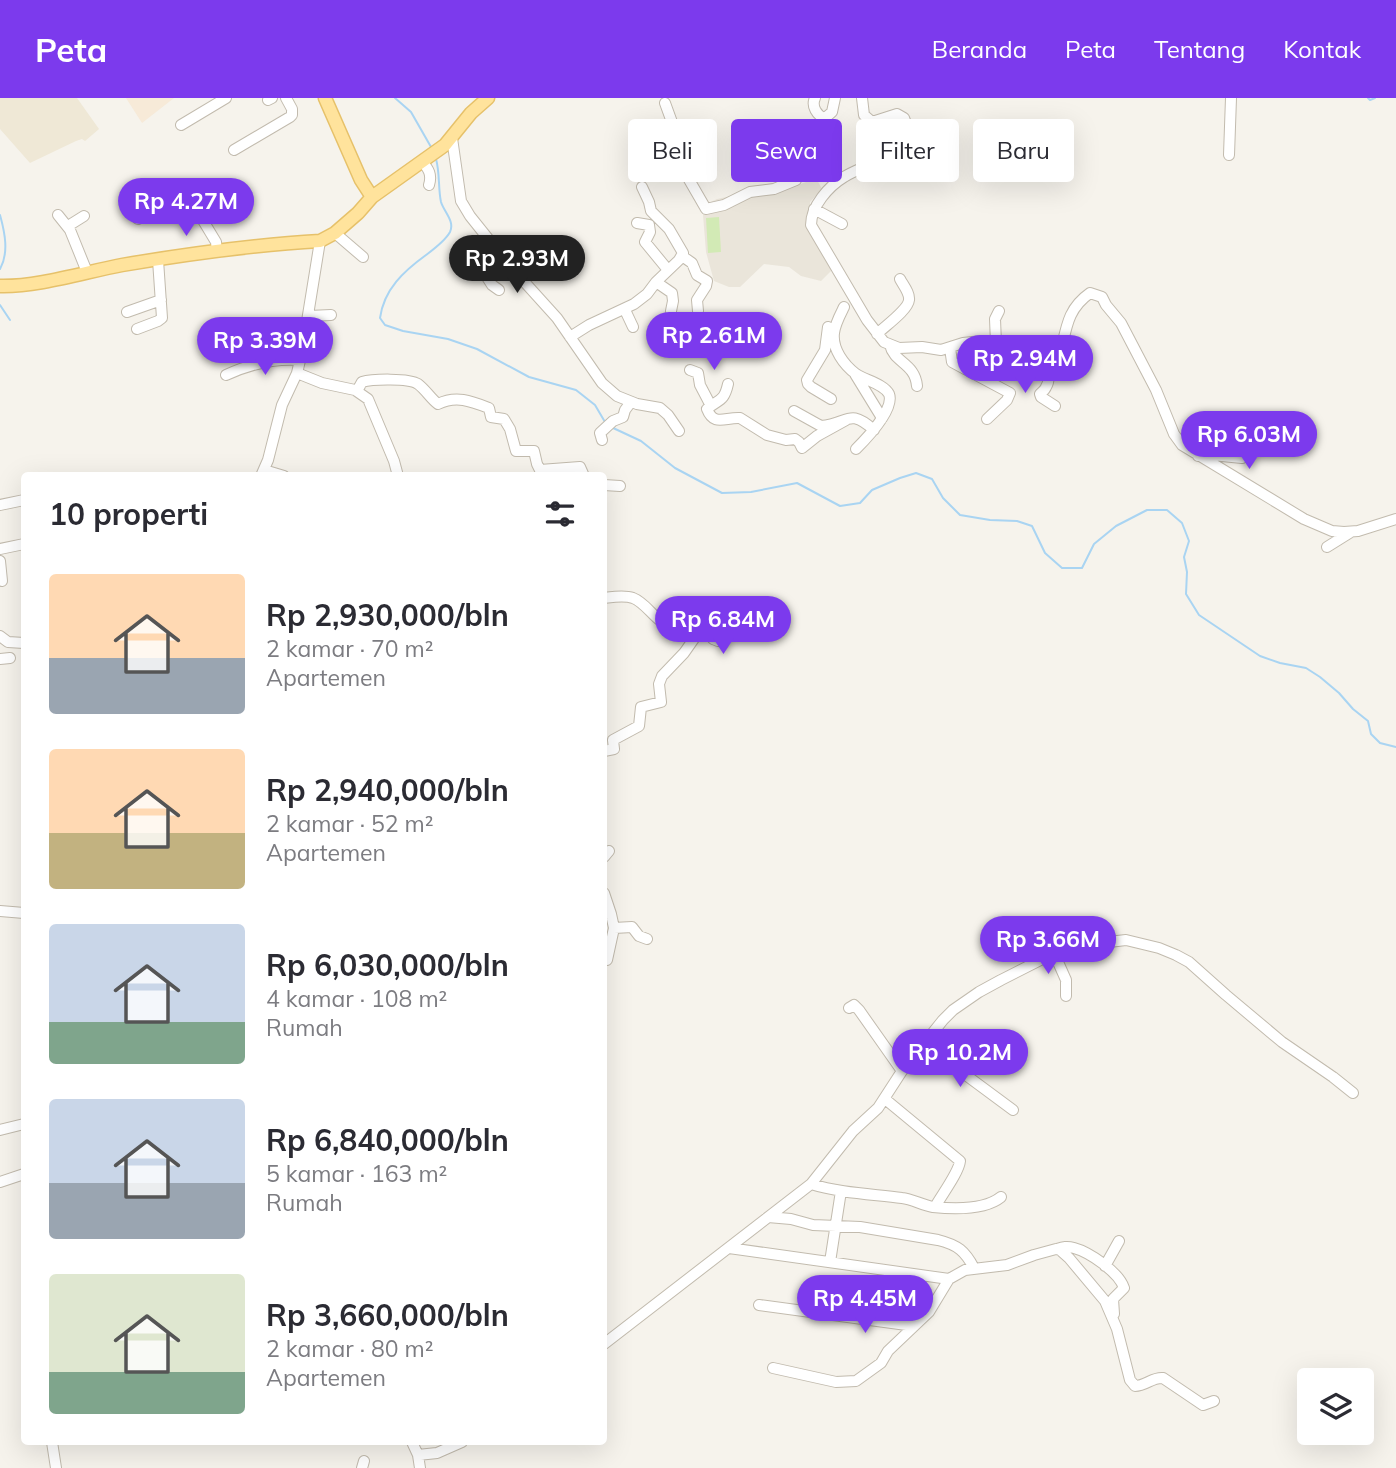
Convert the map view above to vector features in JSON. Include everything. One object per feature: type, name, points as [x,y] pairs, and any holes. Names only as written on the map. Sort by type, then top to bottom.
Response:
[{"type":"main road","points":[[325,98],[360,180],[372,197]]},
{"type":"main road","points":[[0,286],[22,285],[217,251],[320,241],[335,233],[372,197],[449,141],[471,113],[488,98]]},
{"type":"street","points":[[181,125],[226,98]]},
{"type":"street","points":[[234,150],[290,117],[293,112],[286,98]]},
{"type":"street","points":[[815,98],[813,101],[816,111],[825,118],[832,112],[835,98]]},
{"type":"street","points":[[862,98],[864,115],[872,121],[897,114],[904,118],[907,128],[905,137],[889,155],[834,184],[814,209],[811,225],[854,299],[884,342],[905,349],[922,347],[941,350],[963,343],[996,343]]},
{"type":"street","points":[[1229,155],[1231,98]]},
{"type":"street","points":[[665,103],[671,116],[680,164],[706,209],[724,205],[750,192],[774,189],[791,182]]},
{"type":"street","points":[[449,141],[461,201],[470,216],[557,318],[602,383],[617,396],[660,408],[679,431]]},
{"type":"street","points":[[424,160],[430,176],[429,185]]},
{"type":"street","points":[[570,337],[617,311],[625,310],[647,294],[682,257],[683,253],[669,229],[651,211],[642,187]]},
{"type":"street","points":[[138,219],[187,193],[216,242],[217,251]]},
{"type":"street","points":[[200,212],[218,203]]},
{"type":"street","points":[[814,209],[842,224]]},
{"type":"street","points":[[58,215],[68,226],[87,272]]},
{"type":"street","points":[[68,226],[84,216]]},
{"type":"street","points":[[637,223],[649,225],[650,232],[645,242],[668,270]]},
{"type":"street","points":[[335,233],[363,257]]},
{"type":"street","points":[[262,472],[282,405],[297,373],[320,241]]},
{"type":"street","points":[[499,252],[483,271],[492,285],[499,289]]},
{"type":"street","points":[[682,257],[692,263],[697,275],[707,281],[697,300],[698,311]]},
{"type":"street","points":[[137,329],[161,320],[159,260]]},
{"type":"street","points":[[877,334],[900,314],[908,303],[908,293],[900,279]]},
{"type":"street","points":[[656,282],[672,293],[671,311]]},
{"type":"street","points":[[1055,406],[1040,394],[1048,381],[1046,361],[1052,352],[1062,346],[1071,314],[1079,300],[1090,293],[1102,297],[1121,323],[1178,441],[1198,456],[1304,519],[1332,531],[1351,531],[1396,519]]},
{"type":"street","points":[[831,399],[811,387],[807,380],[825,350],[830,322],[854,299]]},
{"type":"street","points":[[127,312],[161,300]]},
{"type":"street","points":[[844,307],[834,329],[836,352],[855,373],[882,418]]},
{"type":"street","points":[[625,310],[633,327]]},
{"type":"street","points":[[999,311],[995,319],[998,354],[1046,361]]},
{"type":"street","points":[[309,316],[331,315]]},
{"type":"street","points":[[890,345],[891,351],[912,371],[917,386]]},
{"type":"street","points":[[950,348],[952,362],[1010,393],[1007,400],[987,419]]},
{"type":"street","points":[[226,375],[263,362],[300,360]]},
{"type":"street","points":[[690,370],[698,373],[711,405]]},
{"type":"street","points":[[297,373],[322,383],[357,391],[368,399],[397,472]]},
{"type":"street","points":[[855,373],[880,386],[888,393],[889,400],[874,430],[856,449]]},
{"type":"street","points":[[357,391],[362,382],[371,380],[412,382],[420,385],[438,404],[453,398],[489,408],[491,417],[504,419],[510,429],[516,451],[534,450],[540,470],[580,467],[582,472]]},
{"type":"street","points":[[728,384],[724,397],[708,407],[714,419],[717,421],[740,418],[767,435],[786,440],[795,439],[802,448],[846,420]]},
{"type":"street","points":[[603,440],[600,432],[622,417],[631,402]]},
{"type":"street","points":[[794,411],[821,426],[853,418],[862,420],[874,430]]},
{"type":"street","points":[[1198,456],[1242,458],[1252,421]]},
{"type":"street","points":[[607,485],[620,486]]},
{"type":"street","points":[[0,505],[21,501]]},
{"type":"street","points":[[1327,547],[1351,531]]},
{"type":"street","points":[[0,549],[21,545]]},
{"type":"street","points":[[0,561],[2,581]]},
{"type":"street","points":[[607,598],[632,598],[665,623],[678,626],[693,622],[702,631]]},
{"type":"street","points":[[607,750],[614,748],[613,740],[639,726],[641,707],[661,702],[659,684],[662,676],[684,653],[698,633],[706,630],[718,641],[737,632],[753,633]]},
{"type":"street","points":[[0,636],[8,642],[21,643]]},
{"type":"street","points":[[0,911],[21,913]]},
{"type":"street","points":[[607,960],[614,928],[608,913]]},
{"type":"street","points":[[614,928],[632,927],[639,936],[646,939]]},
{"type":"street","points":[[607,1342],[811,1184],[853,1131],[878,1108],[902,1071],[943,1020],[962,1003],[1001,980],[1075,945],[1126,940],[1176,955],[1189,962],[1282,1042],[1353,1093]]},
{"type":"street","points":[[1054,953],[1066,980],[1066,996]]},
{"type":"street","points":[[849,1008],[854,1005],[859,1010],[902,1071]]},
{"type":"street","points":[[922,1046],[1013,1110]]},
{"type":"street","points":[[885,1099],[960,1161],[959,1170],[935,1207]]},
{"type":"street","points":[[0,1130],[21,1125]]},
{"type":"street","points":[[0,1182],[21,1175]]},
{"type":"street","points":[[811,1184],[841,1191],[905,1198],[935,1207],[978,1206],[994,1203],[1001,1197]]},
{"type":"street","points":[[830,1262],[841,1191]]},
{"type":"street","points":[[768,1217],[813,1225],[869,1228],[947,1242],[964,1252],[974,1269]]},
{"type":"street","points":[[1105,1266],[1119,1241]]},
{"type":"street","points":[[773,1368],[836,1382],[856,1381],[881,1363],[888,1351],[929,1312],[949,1279],[965,1270],[1007,1265],[1061,1247],[1081,1250],[1105,1266],[1124,1285],[1114,1299],[1113,1320]]},
{"type":"street","points":[[729,1248],[949,1279]]},
{"type":"street","points":[[1056,1250],[1069,1258],[1100,1293],[1113,1320],[1130,1380],[1135,1386],[1141,1386],[1155,1378],[1163,1378],[1203,1405],[1214,1401]]},
{"type":"street","points":[[759,1305],[914,1326]]},
{"type":"street","points":[[52,1445],[56,1468]]},
{"type":"street","points":[[413,1445],[420,1468]]},
{"type":"street","points":[[418,1455],[437,1453],[454,1445]]},
{"type":"shaded area","points":[[0,98],[77,98],[99,129],[85,141],[76,141],[30,163],[0,129]]},
{"type":"shaded area","points":[[126,98],[174,98],[142,123]]},
{"type":"shaded area","points":[[806,182],[818,182],[822,189],[810,202],[806,223],[832,270],[821,281],[801,276],[789,267],[764,264],[740,287],[729,287],[714,281],[706,252],[704,205],[717,199],[785,185],[796,186]]},
{"type":"green space","points":[[719,217],[721,252],[708,253],[706,218]]},
{"type":"waterway","points":[[395,98],[411,112],[431,147]]},
{"type":"waterway","points":[[1368,98],[1375,98]]},
{"type":"waterway","points":[[436,159],[441,202],[450,220],[450,232],[396,282],[386,298],[380,318],[385,325],[448,339],[477,349],[529,377],[576,390],[595,405],[605,422]]},
{"type":"waterway","points":[[0,215],[5,236],[0,269]]},
{"type":"waterway","points":[[0,305],[10,320]]},
{"type":"waterway","points":[[611,427],[641,441],[675,468],[722,493],[751,492],[797,483],[840,506],[860,503],[872,490],[916,473],[932,479],[943,498],[960,515],[1017,521],[1032,526],[1045,553],[1062,568],[1082,568],[1094,544],[1116,526],[1147,510],[1167,510],[1182,523],[1189,541],[1184,557],[1187,572],[1186,594],[1199,615],[1260,656],[1306,668],[1320,677],[1368,721],[1371,734],[1380,743],[1396,747]]}]
